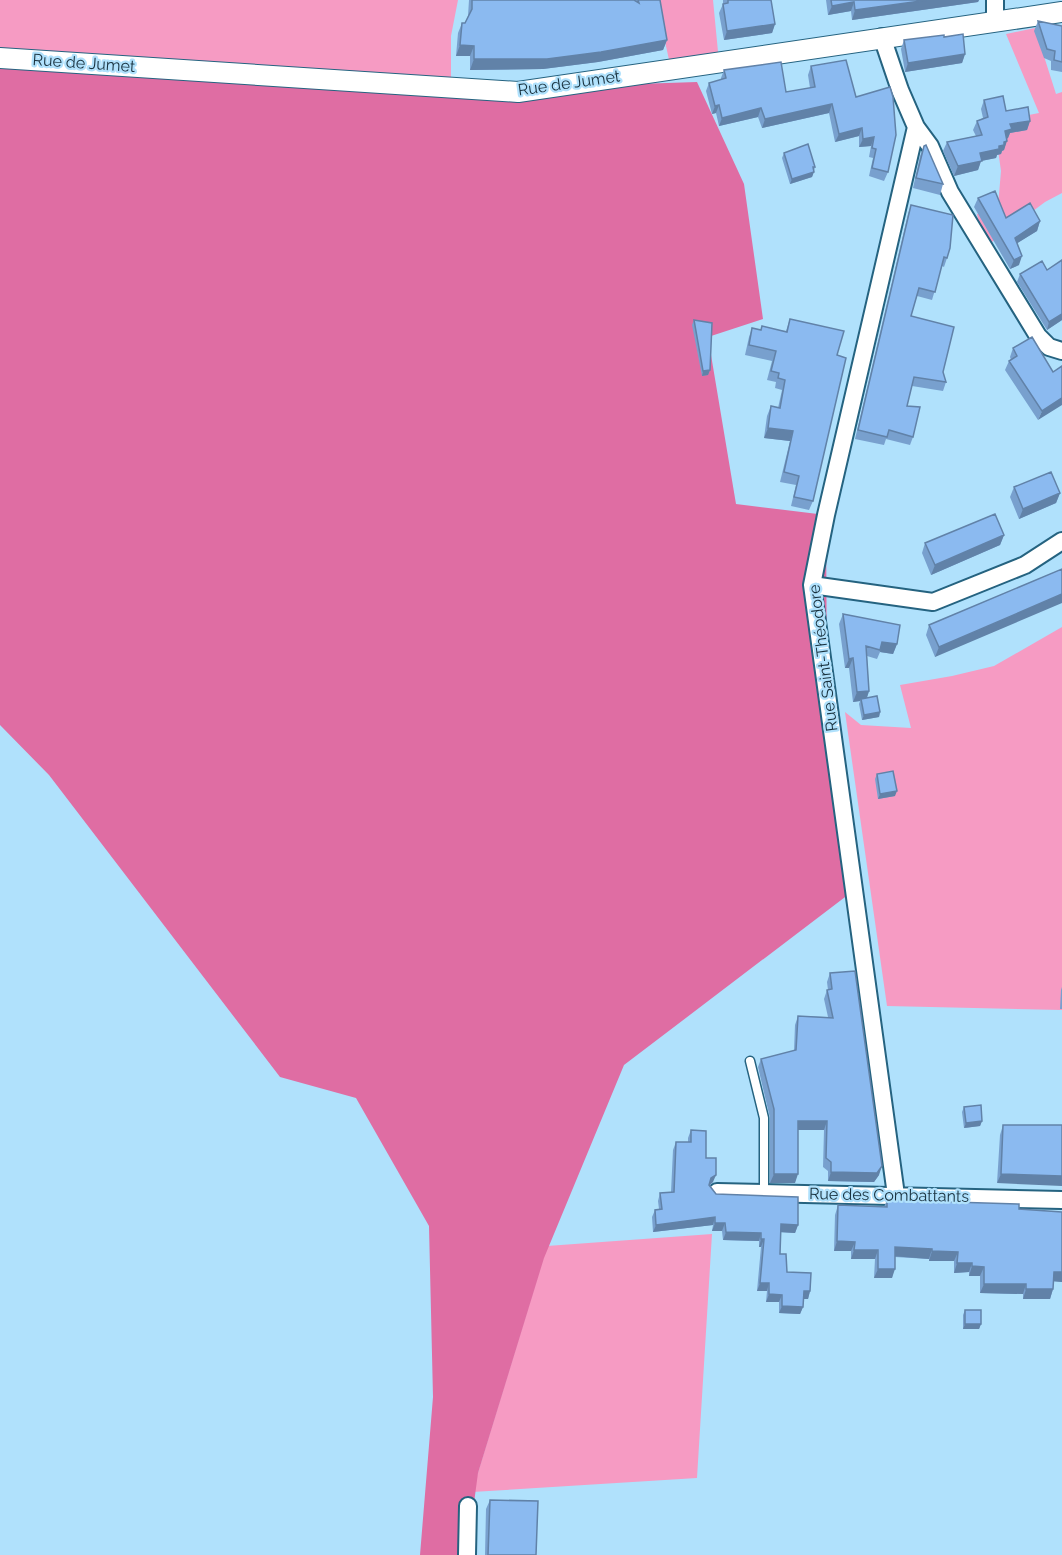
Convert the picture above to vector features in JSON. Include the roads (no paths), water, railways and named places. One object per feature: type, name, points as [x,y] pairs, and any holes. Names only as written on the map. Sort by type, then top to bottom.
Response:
[{"type":"street","points":[[995,0],[995,21]]},
{"type":"street","name":"Rue de Jumet","points":[[0,58],[518,92],[1062,12]]},
{"type":"street","points":[[882,37],[916,128],[930,146],[950,192],[1038,336],[1049,347],[1062,351]]},
{"type":"street","name":"Rue Saint-Théodore","points":[[896,1195],[812,585],[916,128]]},
{"type":"street","points":[[812,585],[933,602],[1025,565],[1062,541]]},
{"type":"street","name":"Rue des Combattants","points":[[717,1192],[1062,1200]]},
{"type":"street","points":[[467,1555],[468,1506]]},
{"type":"lane","points":[[750,1061],[764,1118],[764,1193]]}]
